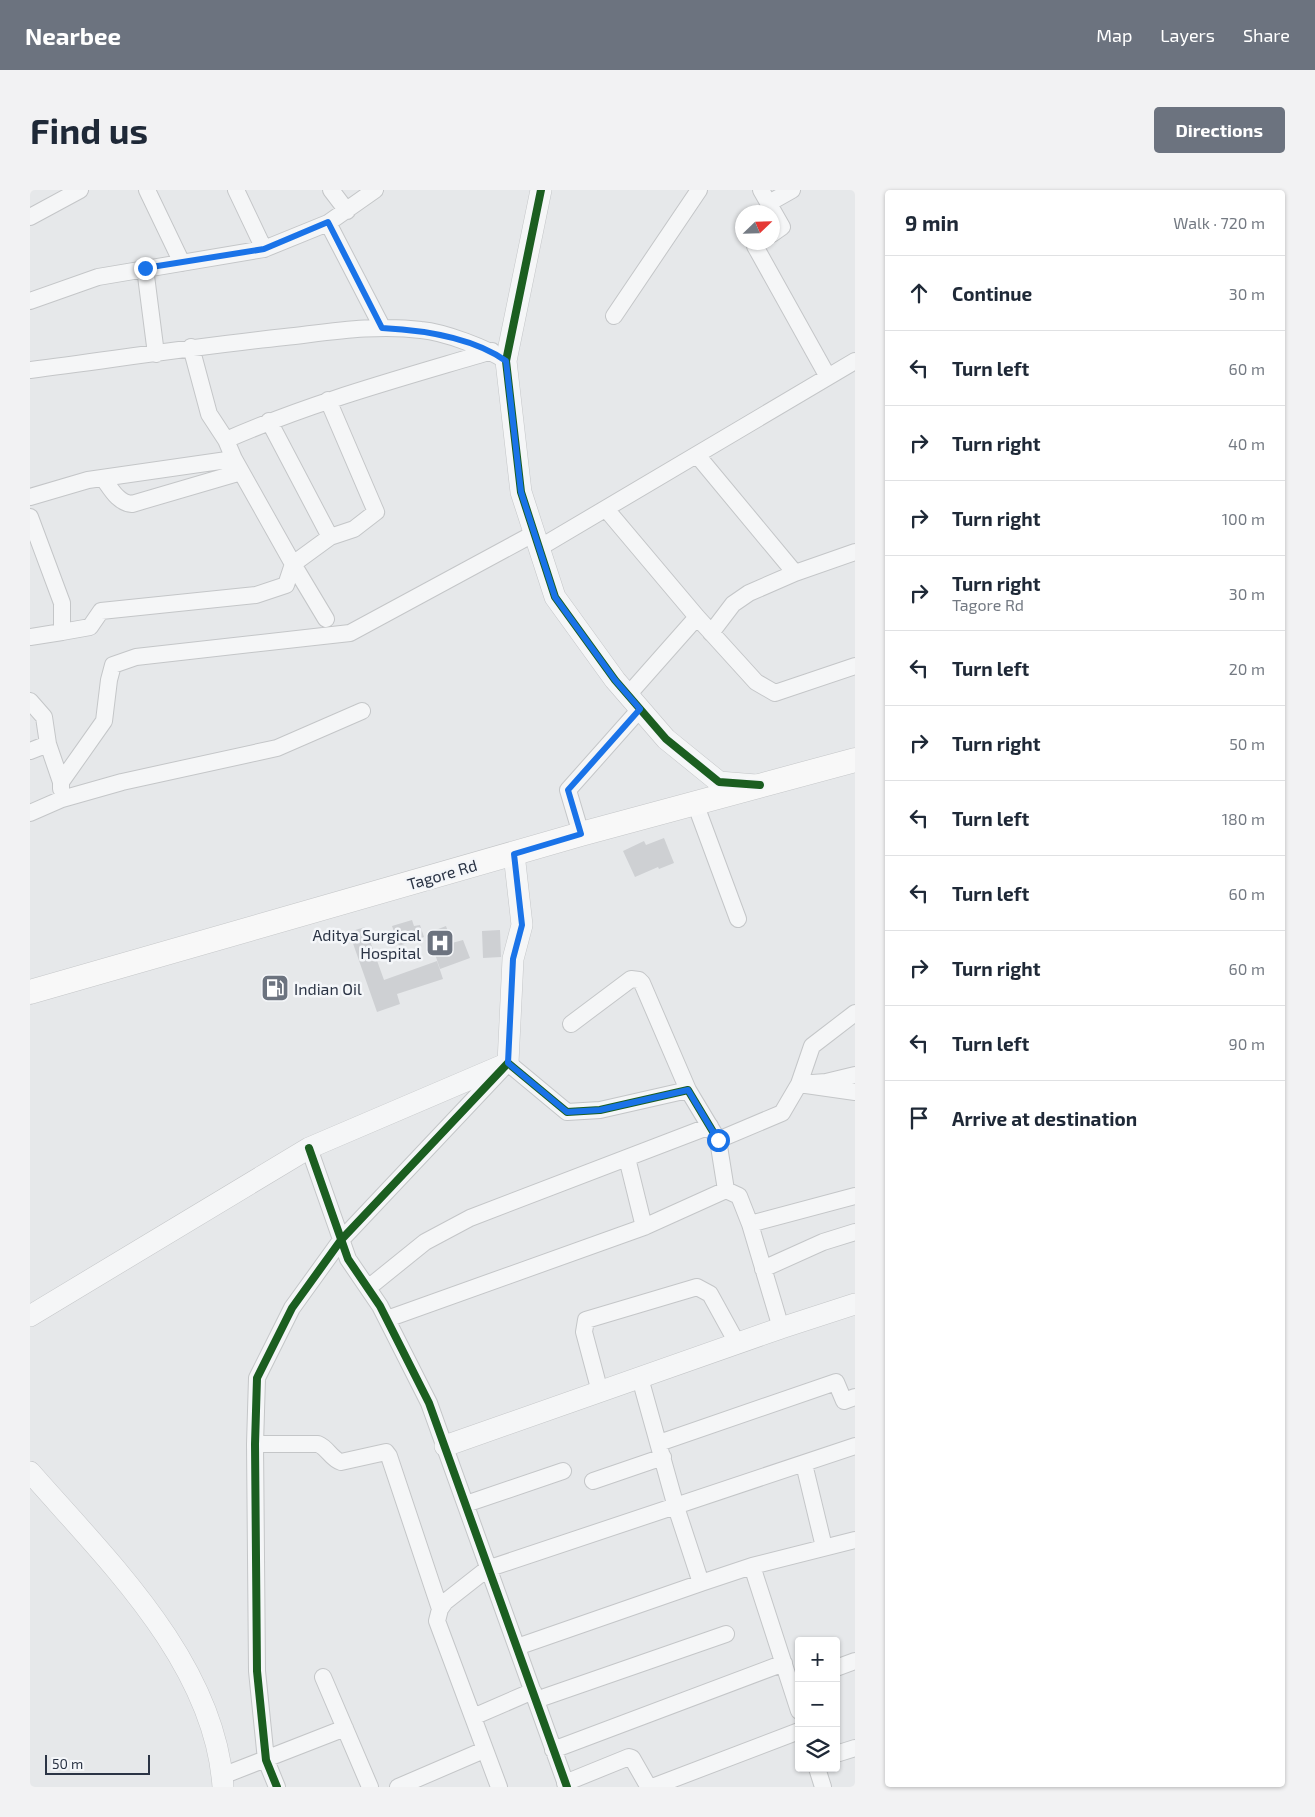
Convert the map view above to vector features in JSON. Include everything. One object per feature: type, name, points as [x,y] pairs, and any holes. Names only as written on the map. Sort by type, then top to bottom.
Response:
[{"type":"main road","name":"Tagore Rd","points":[[30,992],[581,834],[855,760]]},
{"type":"street","points":[[30,217],[56,195],[80,190]]},
{"type":"street","points":[[147,190],[182,263]]},
{"type":"street","points":[[236,190],[264,249]]},
{"type":"street","points":[[331,190],[347,211]]},
{"type":"street","points":[[30,301],[98,277],[264,249],[328,222],[347,211],[375,190]]},
{"type":"street","points":[[541,190],[499,356],[521,492],[555,597],[634,702],[666,739],[718,782],[760,785]]},
{"type":"street","points":[[614,316],[699,190]]},
{"type":"street","points":[[765,197],[792,190]]},
{"type":"street","points":[[328,222],[382,328]]},
{"type":"street","points":[[757,250],[828,377]]},
{"type":"street","points":[[145,268],[156,354]]},
{"type":"street","points":[[30,370],[156,354],[191,347],[382,328],[423,330],[499,356]]},
{"type":"street","points":[[191,347],[209,414],[226,440],[293,564],[326,619]]},
{"type":"street","points":[[226,440],[269,421],[328,400],[499,356]]},
{"type":"street","points":[[61,782],[104,721],[109,680],[113,665],[136,657],[350,632],[606,508],[855,361]]},
{"type":"street","points":[[30,637],[90,626],[101,610],[256,596],[286,585],[293,564],[330,537],[354,529],[376,512],[328,400]]},
{"type":"street","points":[[269,421],[330,537]]},
{"type":"street","points":[[697,455],[795,573]]},
{"type":"street","points":[[103,478],[119,499],[125,504],[132,504],[238,465]]},
{"type":"street","points":[[30,497],[103,478],[238,465]]},
{"type":"street","points":[[606,508],[697,617],[756,682],[775,693],[855,666]]},
{"type":"street","points":[[30,517],[62,603],[62,632]]},
{"type":"street","points":[[711,633],[733,604],[749,593],[795,573],[855,552]]},
{"type":"street","points":[[581,834],[568,790],[697,617]]},
{"type":"street","points":[[30,701],[44,717],[48,744],[61,782],[62,799]]},
{"type":"street","points":[[30,812],[62,799],[210,761],[277,748],[362,711]]},
{"type":"street","points":[[30,751],[48,744]]},
{"type":"street","points":[[694,803],[738,919]]},
{"type":"street","points":[[277,1787],[266,1760],[258,1671],[255,1444],[257,1378],[292,1308],[341,1240],[508,1063],[513,959],[522,925],[514,854]]},
{"type":"street","points":[[571,1024],[631,979],[642,983],[688,1090],[714,1133],[726,1190]]},
{"type":"street","points":[[368,1288],[425,1242],[470,1218],[627,1158],[782,1113],[799,1084],[812,1046],[855,1012]]},
{"type":"street","points":[[508,1063],[567,1112],[600,1110],[688,1090]]},
{"type":"street","points":[[30,1316],[309,1148],[508,1063]]},
{"type":"street","points":[[799,1084],[835,1081],[855,1075]]},
{"type":"street","points":[[799,1084],[855,1092]]},
{"type":"street","points":[[309,1148],[348,1259],[387,1319],[429,1402],[487,1569],[566,1785],[630,1757],[648,1786],[655,1786],[795,1733]]},
{"type":"street","points":[[627,1158],[644,1227]]},
{"type":"street","points":[[387,1319],[644,1227],[726,1190],[739,1196],[750,1224],[781,1328]]},
{"type":"street","points":[[750,1224],[855,1196]]},
{"type":"street","points":[[764,1269],[823,1242],[855,1232]]},
{"type":"street","points":[[600,1392],[584,1332],[586,1320],[697,1287],[710,1294],[736,1343]]},
{"type":"street","points":[[445,1446],[736,1343],[855,1304]]},
{"type":"street","points":[[640,1378],[676,1507],[701,1583]]},
{"type":"street","points":[[592,1481],[661,1450],[836,1382],[844,1401],[855,1396]]},
{"type":"street","points":[[255,1444],[318,1444],[323,1446],[335,1460],[341,1462],[386,1452],[389,1456],[440,1609],[437,1621],[499,1787]]},
{"type":"street","points":[[440,1609],[487,1569],[855,1446]]},
{"type":"street","points":[[804,1464],[824,1547]]},
{"type":"street","points":[[466,1504],[563,1471]]},
{"type":"street","points":[[30,1472],[147,1608],[189,1674],[213,1730],[223,1782],[266,1760],[345,1728]]},
{"type":"street","points":[[517,1647],[752,1566],[855,1540]]},
{"type":"street","points":[[752,1566],[784,1663],[794,1681]]},
{"type":"street","points":[[473,1717],[726,1634]]},
{"type":"street","points":[[840,1667],[855,1661]]},
{"type":"street","points":[[553,1750],[784,1663]]},
{"type":"street","points":[[324,1677],[370,1787]]},
{"type":"street","points":[[840,1753],[855,1748]]},
{"type":"street","points":[[398,1787],[484,1750]]},
{"type":"street","points":[[818,1772],[822,1787]]},
{"type":"building","points":[[664,838],[674,863],[659,869],[658,867],[635,877],[623,851],[644,841],[646,845]]},
{"type":"building","points":[[412,920],[414,926],[420,925],[424,937],[399,946],[392,926]]},
{"type":"building","points":[[446,926],[452,943],[463,940],[470,958],[440,969],[428,933]]},
{"type":"building","points":[[365,927],[384,980],[437,961],[443,979],[397,994],[400,1004],[377,1012],[349,932]]},
{"type":"building","points":[[500,930],[501,957],[483,958],[482,931]]},
{"type":"cycle path","points":[[541,190],[506,361],[521,492],[555,597],[615,680],[666,739],[719,782],[760,785]]},
{"type":"cycle path","points":[[277,1787],[266,1760],[257,1671],[255,1444],[257,1378],[292,1308],[341,1240],[508,1063],[567,1112],[600,1110],[688,1090],[718,1140]]},
{"type":"cycle path","points":[[309,1148],[348,1259],[380,1306],[429,1403],[567,1787]]},
{"type":"place","name":"Aditya Surgical Hospital","points":[[440,943]]},
{"type":"place","name":"Indian Oil","points":[[275,988]]},
{"type":"route","points":[[145,268],[264,249],[328,222],[382,328],[423,330],[492,351],[506,361],[521,492],[555,597],[615,680],[640,709],[568,790],[581,834],[514,854],[522,925],[513,959],[508,1063],[567,1112],[600,1110],[688,1090],[718,1140]]}]
